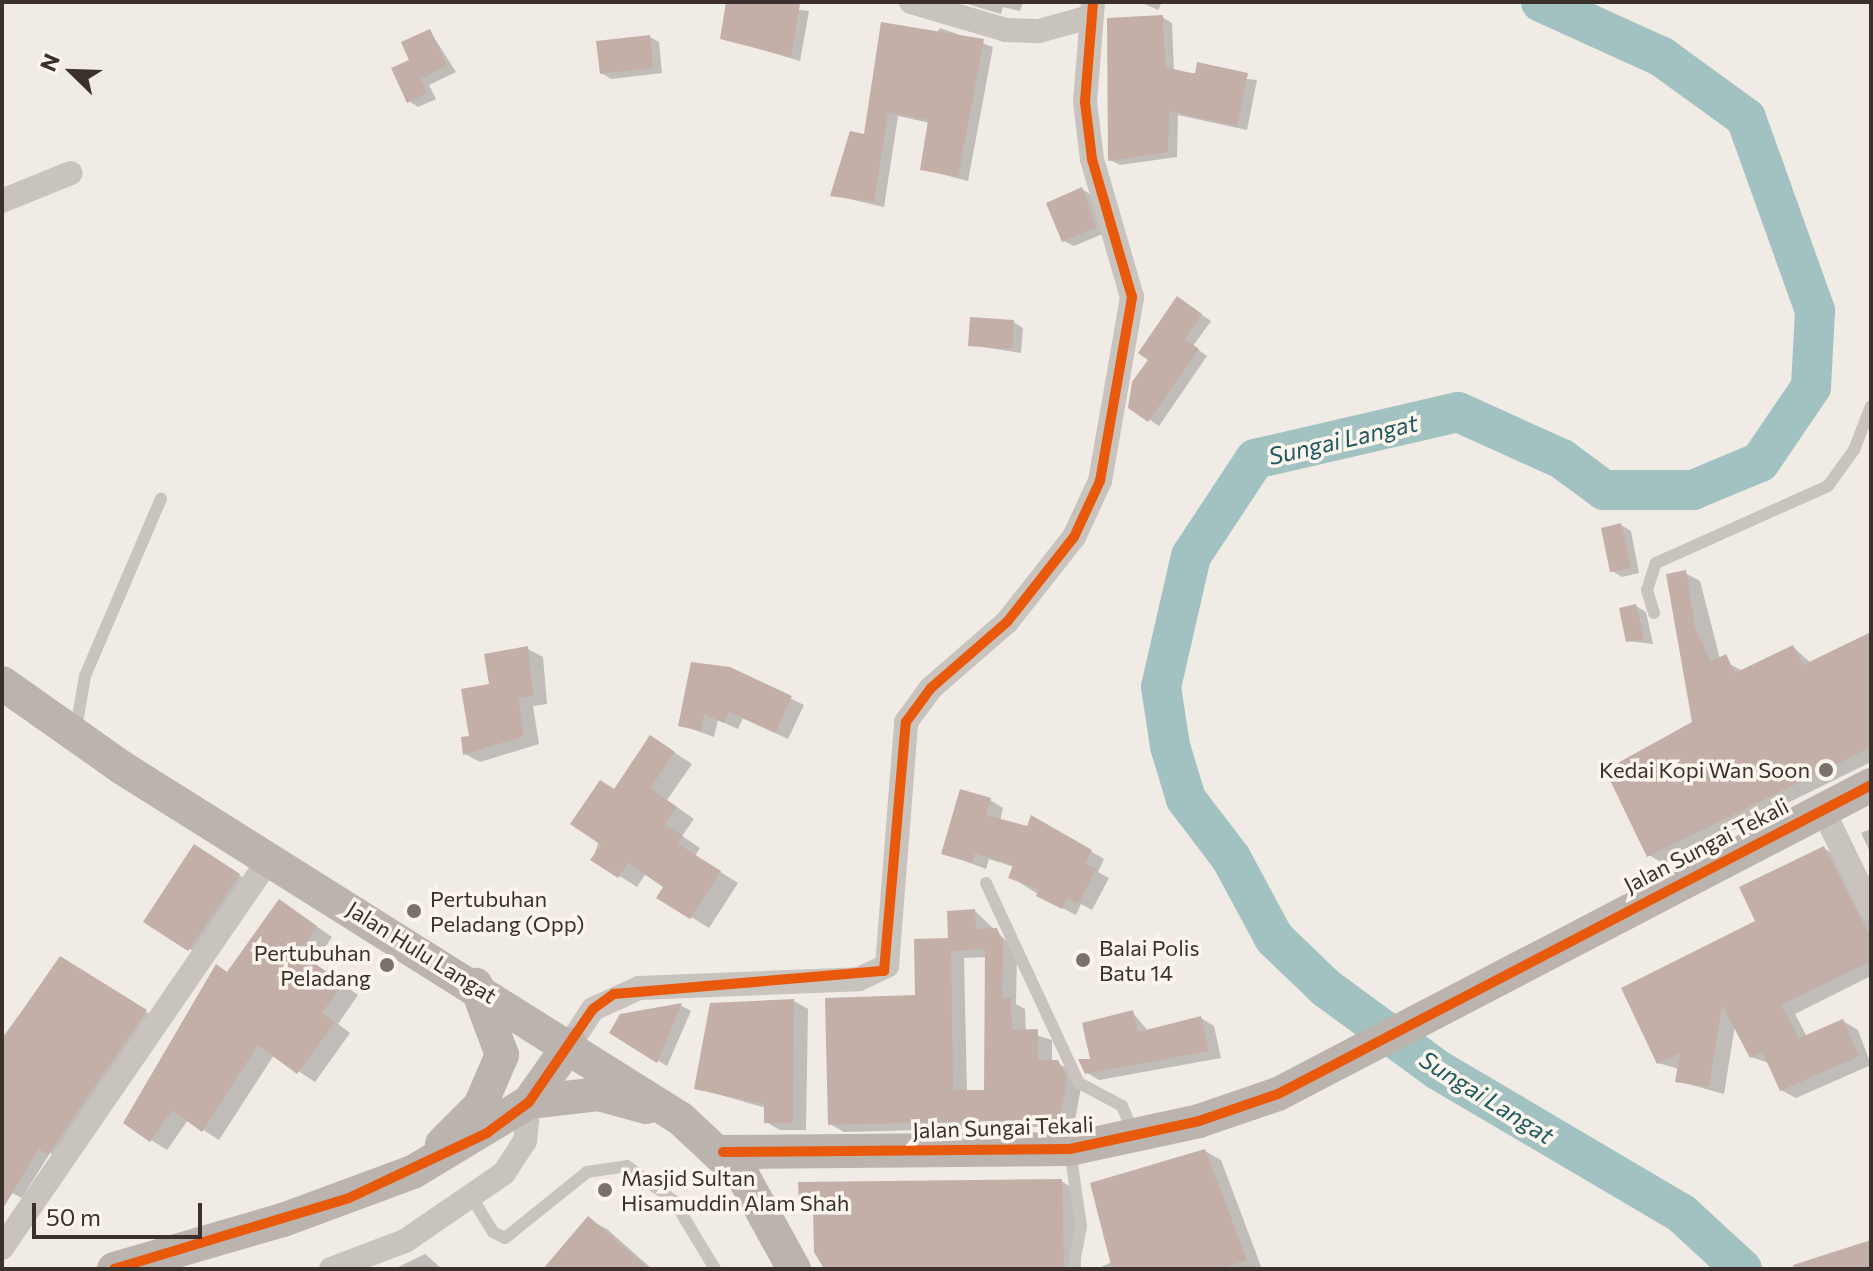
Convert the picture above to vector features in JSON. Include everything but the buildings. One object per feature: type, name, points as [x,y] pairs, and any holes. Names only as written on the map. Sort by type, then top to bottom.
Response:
[{"type":"street","points":[[331,1269],[405,1241],[471,1196],[517,1158],[529,1102],[593,1009],[639,988],[859,979],[887,966],[906,722],[931,688],[1007,622],[1074,537],[1100,481],[1132,297],[1092,159],[1085,102],[1091,10],[1039,31],[1006,30],[911,2]]},
{"type":"street","points":[[2,201],[71,173]]},
{"type":"street","name":"Jalan Hulu Langat","points":[[2,683],[75,736],[570,1044],[723,1152],[794,1269]]},
{"type":"street","name":"Jalan Sungai Tekali","points":[[723,1152],[1070,1149],[1136,1139],[1278,1094],[1560,941],[1871,785]]},
{"type":"street","points":[[1822,808],[1871,909]]},
{"type":"street","points":[[2,1248],[271,857]]},
{"type":"street","points":[[413,1172],[495,1082],[502,1055],[476,985]]},
{"type":"street","points":[[114,1269],[283,1220],[413,1172],[529,1102],[599,1094],[643,1105],[723,1152]]},
{"type":"lane","points":[[1654,613],[1647,590],[1656,563],[1828,486],[1854,450],[1871,406]]},
{"type":"lane","points":[[75,736],[85,676],[161,499]]},
{"type":"lane","points":[[986,883],[1079,1083],[1122,1106],[1136,1139]]},
{"type":"lane","points":[[1070,1149],[1081,1226],[1073,1269]]},
{"type":"lane","points":[[471,1196],[493,1232],[505,1238],[587,1172],[627,1166],[674,1201],[715,1269]]},
{"type":"waterway","name":"Sungai Langat","points":[[1541,2],[1662,57],[1746,118],[1815,311],[1811,387],[1760,462],[1693,490],[1604,490],[1562,459],[1458,412],[1255,459],[1191,556],[1161,687],[1170,746],[1186,799],[1231,858],[1274,938],[1326,988],[1438,1070],[1681,1213],[1742,1269]]},
{"type":"cycle path","points":[[114,1269],[349,1198],[487,1133],[529,1102],[593,1009],[614,994],[884,971],[906,722],[931,688],[1007,622],[1074,537],[1100,481],[1132,297],[1092,159],[1085,102],[1093,2]]},
{"type":"cycle path","points":[[723,1152],[1070,1149],[1199,1121],[1278,1094],[1871,785]]},
{"type":"place","name":"Kedai Kopi Wan Soon","points":[[1826,770]]},
{"type":"place","name":"Pertubuhan Peladang (Opp)","points":[[414,911]]},
{"type":"place","name":"Balai Polis Batu 14","points":[[1083,960]]},
{"type":"place","name":"Pertubuhan Peladang","points":[[387,965]]},
{"type":"place","name":"Masjid Sultan Hisamuddin Alam Shah","points":[[605,1190]]}]
